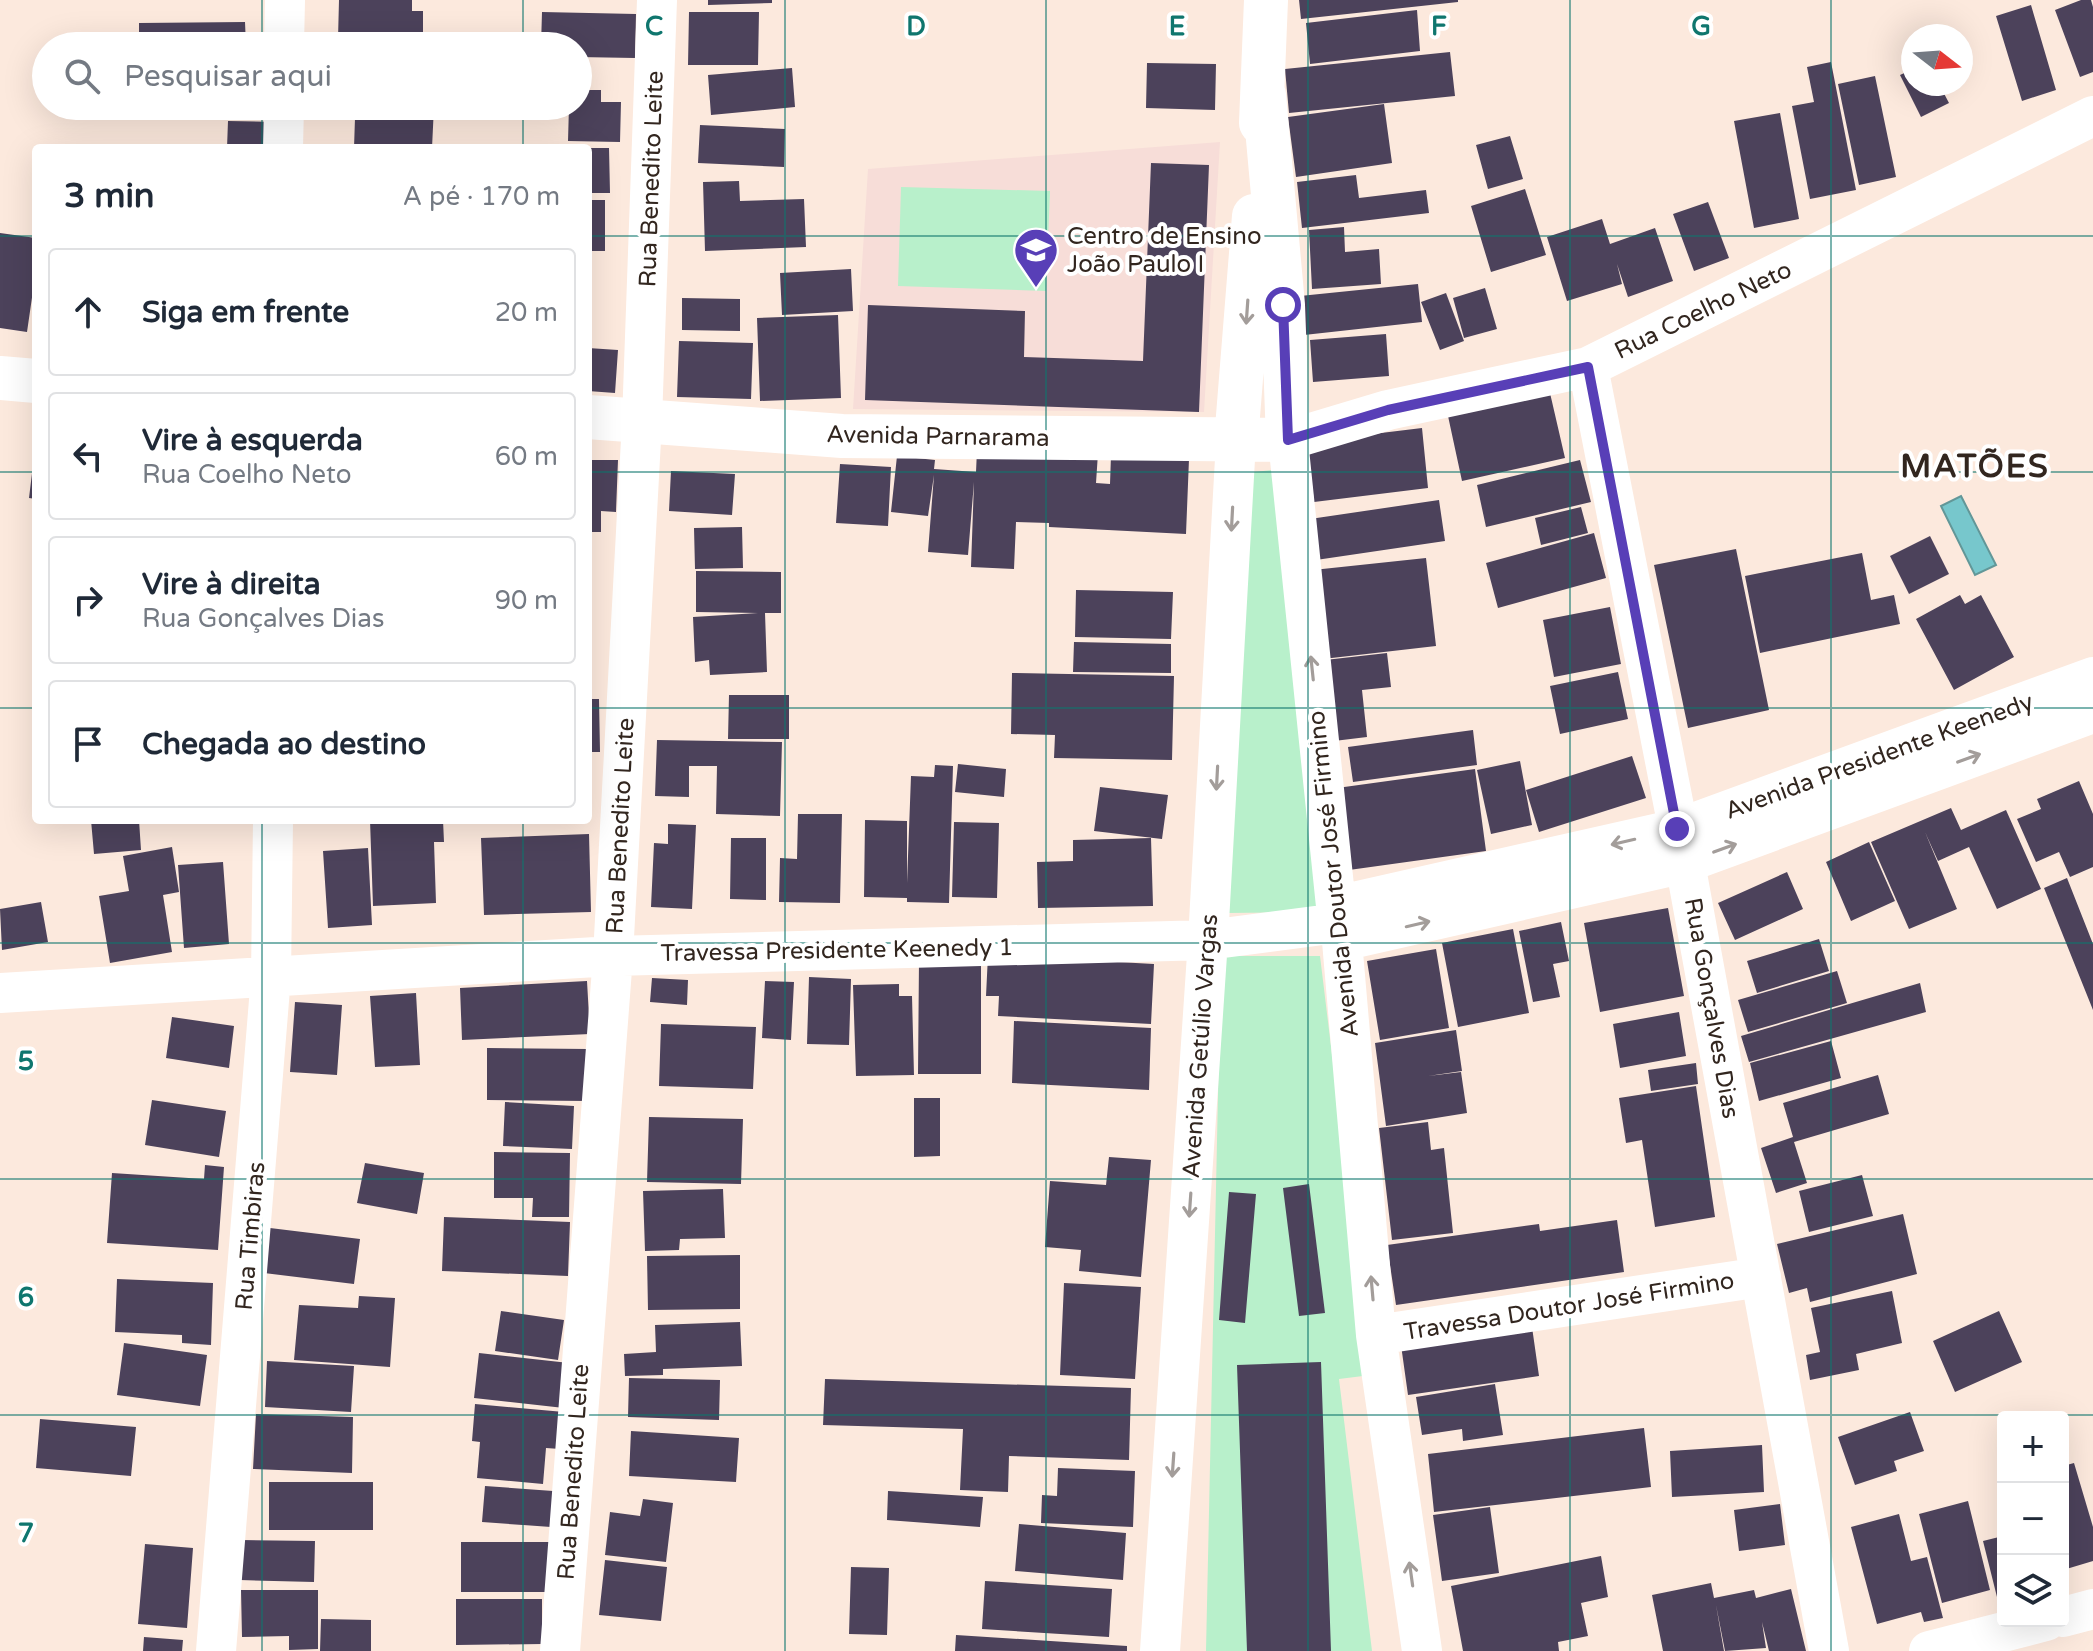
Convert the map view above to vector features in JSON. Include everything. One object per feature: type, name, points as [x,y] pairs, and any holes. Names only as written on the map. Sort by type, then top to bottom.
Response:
[{"type":"street","points":[[284,32],[285,0]]},
{"type":"street","name":"Rua Benedito Leite","points":[[560,1651],[613,956],[642,421],[657,0]]},
{"type":"street","name":"Avenida Doutor José Firmino","points":[[1236,441],[1264,95],[1266,0]]},
{"type":"street","name":"Avenida Doutor José Firmino","points":[[1264,95],[1283,305],[1288,440],[1339,923],[1376,1335],[1422,1651]]},
{"type":"street","name":"Rua Coelho Neto","points":[[1288,440],[1388,410],[1588,367],[2093,116]]},
{"type":"street","points":[[283,144],[284,120]]},
{"type":"street","name":"Rua Gonçalves Dias","points":[[1588,367],[1681,846],[1829,1651]]},
{"type":"street","points":[[0,378],[32,381]]},
{"type":"street","name":"Avenida Parnarama","points":[[592,417],[842,436],[1288,440]]},
{"type":"street","name":"Avenida Getúlio Vargas","points":[[1160,1651],[1208,940],[1236,441]]},
{"type":"street","name":"Avenida Presidente Keenedy","points":[[1681,846],[2093,677]]},
{"type":"street","name":"Avenida Presidente Keenedy","points":[[1339,923],[1681,846],[2093,713]]},
{"type":"street","name":"Rua Timbiras","points":[[216,1651],[271,976],[273,824]]},
{"type":"street","name":"Travessa Presidente Keenedy 1","points":[[0,993],[613,956],[1208,940],[1339,923]]},
{"type":"street","name":"Travessa Doutor José Firmino","points":[[1376,1335],[1761,1277]]},
{"type":"street","points":[[2069,1615],[2093,1609]]},
{"type":"street","points":[[1929,1651],[2023,1627]]},
{"type":"shaded area","name":"Centro de Ensino João Paulo I","points":[[1220,142],[1204,412],[853,409],[868,169]]},
{"type":"green space","points":[[901,187],[1050,191],[1046,291],[898,286]]},
{"type":"green space","points":[[1273,470],[1326,912],[1227,913],[1246,473]]},
{"type":"green space","points":[[1221,956],[1320,956],[1371,1375],[1339,1379],[1372,1651],[1206,1651]]},
{"type":"water","points":[[1961,496],[1996,565],[1975,575],[1941,506]]},
{"type":"building","points":[[339,0],[412,0],[412,11],[423,11],[423,32],[338,32]]},
{"type":"building","points":[[708,0],[772,0],[772,3],[708,5]]},
{"type":"building","points":[[1299,0],[1458,0],[1458,2],[1301,19]]},
{"type":"building","points":[[2081,0],[2091,0],[2093,7],[2093,72],[2080,77],[2055,10]]},
{"type":"building","points":[[2031,5],[2056,90],[2022,101],[1996,16]]},
{"type":"building","points":[[1417,10],[1420,51],[1310,64],[1306,23]]},
{"type":"building","points":[[542,12],[636,14],[635,58],[592,57],[592,32],[541,32]]},
{"type":"building","points":[[689,12],[759,12],[758,65],[688,65]]},
{"type":"building","points":[[245,22],[245,32],[139,32],[139,23]]},
{"type":"building","points":[[1450,52],[1455,96],[1289,113],[1285,69]]},
{"type":"building","points":[[1831,62],[1856,190],[1810,199],[1792,106],[1814,102],[1807,67]]},
{"type":"building","points":[[1147,63],[1216,64],[1215,110],[1146,108]]},
{"type":"building","points":[[792,68],[795,107],[711,115],[708,75]]},
{"type":"building","points":[[1875,76],[1896,177],[1859,185],[1838,84]]},
{"type":"building","points":[[592,90],[601,90],[601,102],[621,102],[620,142],[568,141],[569,120],[592,120]]},
{"type":"building","points":[[1910,96],[1945,96],[1949,103],[1921,117]]},
{"type":"building","points":[[1384,104],[1392,163],[1296,177],[1288,117]]},
{"type":"building","points":[[1780,113],[1799,219],[1754,228],[1734,121]]},
{"type":"building","points":[[355,120],[433,120],[432,144],[354,144]]},
{"type":"building","points":[[228,121],[279,122],[278,144],[227,144]]},
{"type":"building","points":[[700,125],[785,129],[784,167],[698,163]]},
{"type":"building","points":[[1510,136],[1523,179],[1488,189],[1476,145]]},
{"type":"building","points":[[592,148],[609,148],[610,193],[592,193]]},
{"type":"building","points":[[1151,163],[1209,165],[1199,412],[865,400],[868,305],[1025,311],[1024,357],[1143,361]]},
{"type":"building","points":[[1356,175],[1359,198],[1426,190],[1429,213],[1302,228],[1297,182]]},
{"type":"building","points":[[739,181],[740,201],[804,199],[806,247],[705,251],[703,182]]},
{"type":"building","points":[[1525,189],[1546,255],[1491,272],[1471,206]]},
{"type":"building","points":[[592,200],[605,200],[605,251],[592,251]]},
{"type":"building","points":[[1708,202],[1729,258],[1694,271],[1673,214]]},
{"type":"building","points":[[1602,219],[1610,244],[1655,228],[1673,281],[1628,297],[1617,264],[1622,284],[1567,301],[1547,237]]},
{"type":"building","points":[[1344,227],[1345,252],[1379,249],[1381,284],[1312,289],[1309,230]]},
{"type":"building","points":[[0,233],[32,237],[32,298],[27,332],[0,328]]},
{"type":"building","points":[[851,269],[853,311],[782,315],[780,273]]},
{"type":"building","points":[[1418,284],[1422,322],[1304,335],[1300,296]]},
{"type":"building","points":[[1485,288],[1497,329],[1464,338],[1453,298]]},
{"type":"building","points":[[1446,293],[1464,341],[1440,350],[1421,302]]},
{"type":"building","points":[[682,298],[740,299],[740,331],[682,330]]},
{"type":"building","points":[[838,315],[841,398],[760,401],[757,318]]},
{"type":"building","points":[[1386,334],[1389,376],[1313,382],[1310,340]]},
{"type":"building","points":[[679,341],[753,343],[751,399],[677,397]]},
{"type":"building","points":[[592,348],[618,350],[615,393],[592,391]]},
{"type":"building","points":[[1550,393],[1565,458],[1462,481],[1448,416]]},
{"type":"building","points":[[1422,428],[1428,488],[1314,502],[1307,442]]},
{"type":"building","points":[[977,450],[1098,453],[1096,483],[1110,484],[1111,455],[1189,459],[1186,534],[1049,527],[1049,523],[1016,522],[1014,569],[971,567],[974,482],[968,555],[928,552],[934,475],[928,516],[891,512],[897,456],[935,460],[934,469],[976,472]]},
{"type":"building","points":[[592,460],[618,460],[616,512],[601,511],[601,532],[592,532]]},
{"type":"building","points":[[1580,460],[1591,502],[1486,527],[1477,485]]},
{"type":"building","points":[[840,464],[891,467],[888,526],[836,523]]},
{"type":"building","points":[[671,471],[735,474],[732,515],[669,511]]},
{"type":"building","points":[[1439,500],[1445,541],[1316,560],[1310,519]]},
{"type":"building","points":[[1581,507],[1588,533],[1541,545],[1535,518]]},
{"type":"building","points":[[742,527],[743,568],[695,569],[694,528]]},
{"type":"building","points":[[1594,533],[1606,578],[1498,608],[1486,563]]},
{"type":"building","points":[[1930,536],[1949,574],[1909,594],[1890,556]]},
{"type":"building","points":[[1736,549],[1769,710],[1688,728],[1654,565]]},
{"type":"building","points":[[1862,553],[1871,600],[1894,595],[1900,624],[1760,653],[1745,576]]},
{"type":"building","points":[[1426,558],[1436,646],[1323,659],[1313,570]]},
{"type":"building","points":[[696,571],[781,572],[781,613],[765,613],[767,672],[710,675],[709,660],[695,662],[693,617],[758,613],[696,612]]},
{"type":"building","points":[[1076,590],[1173,592],[1171,639],[1075,637]]},
{"type":"building","points":[[1960,595],[1965,604],[1981,595],[2014,657],[1954,690],[1916,619]]},
{"type":"building","points":[[1610,607],[1621,664],[1554,677],[1543,620]]},
{"type":"building","points":[[1074,642],[1171,644],[1171,673],[1073,672]]},
{"type":"building","points":[[1387,653],[1391,687],[1362,690],[1367,737],[1334,741],[1325,660]]},
{"type":"building","points":[[1618,672],[1628,719],[1560,734],[1550,686]]},
{"type":"building","points":[[1012,673],[1174,676],[1172,760],[1054,758],[1055,735],[1011,734]]},
{"type":"building","points":[[729,695],[789,695],[789,739],[728,739]]},
{"type":"building","points":[[592,699],[599,699],[600,752],[592,752]]},
{"type":"building","points":[[1473,730],[1477,765],[1353,782],[1348,747]]},
{"type":"building","points":[[657,740],[782,742],[780,816],[716,814],[717,766],[689,766],[689,797],[655,796]]},
{"type":"building","points":[[1632,756],[1646,798],[1539,832],[1526,790]]},
{"type":"building","points":[[1520,761],[1532,825],[1491,834],[1477,770]]},
{"type":"building","points":[[958,764],[1006,769],[1004,797],[955,792]]},
{"type":"building","points":[[935,765],[953,766],[949,903],[864,897],[865,820],[907,821],[907,883],[911,776],[934,777]]},
{"type":"building","points":[[1475,769],[1486,851],[1349,870],[1337,788]]},
{"type":"building","points":[[2079,781],[2093,814],[2093,867],[2070,877],[2059,852],[2036,862],[2017,819],[2041,809],[2037,799]]},
{"type":"building","points":[[1100,787],[1168,795],[1162,839],[1094,831]]},
{"type":"building","points":[[1951,808],[1961,830],[2006,810],[2041,889],[1997,909],[1969,847],[1938,861],[1925,832],[1957,909],[1909,929],[1871,842]]},
{"type":"building","points":[[798,814],[842,814],[840,903],[779,902],[780,858],[797,859]]},
{"type":"building","points":[[954,822],[999,823],[997,898],[952,897]]},
{"type":"building","points":[[91,824],[139,824],[141,850],[94,854]]},
{"type":"building","points":[[370,824],[443,824],[444,842],[434,842],[436,903],[373,906]]},
{"type":"building","points":[[668,824],[696,825],[692,909],[651,907],[654,843],[668,844]]},
{"type":"building","points":[[589,834],[591,912],[484,915],[481,838]]},
{"type":"building","points":[[731,838],[766,838],[766,900],[730,899]]},
{"type":"building","points":[[1151,838],[1153,906],[1038,908],[1037,862],[1073,861],[1073,840]]},
{"type":"building","points":[[1869,842],[1895,901],[1851,921],[1826,862]]},
{"type":"building","points":[[172,847],[179,892],[163,895],[172,952],[110,963],[99,896],[129,891],[123,856]]},
{"type":"building","points":[[368,848],[372,925],[328,928],[323,851]]},
{"type":"building","points":[[223,862],[229,944],[184,948],[178,865]]},
{"type":"building","points":[[1787,872],[1803,909],[1735,940],[1718,903]]},
{"type":"building","points":[[2067,878],[2093,944],[2093,1010],[2044,888]]},
{"type":"building","points":[[41,902],[48,942],[2,950],[0,909]]},
{"type":"building","points":[[1668,908],[1684,996],[1600,1012],[1584,923]]},
{"type":"building","points":[[1561,922],[1569,961],[1553,964],[1560,997],[1533,1002],[1519,931]]},
{"type":"building","points":[[1513,929],[1529,1013],[1458,1027],[1442,943]]},
{"type":"building","points":[[1819,939],[1829,971],[1757,993],[1747,961]]},
{"type":"building","points":[[1436,949],[1449,1028],[1380,1040],[1367,961]]},
{"type":"building","points":[[988,955],[1154,964],[1151,1024],[998,1016],[999,996],[986,996]]},
{"type":"building","points":[[919,960],[981,960],[981,1074],[918,1074]]},
{"type":"building","points":[[1837,971],[1847,1003],[1748,1032],[1738,1000]]},
{"type":"building","points":[[809,977],[851,979],[849,1045],[807,1044]]},
{"type":"building","points":[[652,978],[688,980],[687,1005],[650,1002]]},
{"type":"building","points":[[587,981],[590,1034],[462,1040],[460,988]]},
{"type":"building","points":[[765,981],[794,982],[791,1040],[762,1038]]},
{"type":"building","points":[[1920,983],[1926,1012],[1749,1062],[1741,1036]]},
{"type":"building","points":[[899,984],[899,996],[912,996],[914,1075],[856,1076],[853,985]]},
{"type":"building","points":[[416,993],[420,1065],[375,1067],[370,996]]},
{"type":"building","points":[[295,1002],[342,1005],[337,1075],[290,1072]]},
{"type":"building","points":[[1679,1012],[1686,1056],[1620,1068],[1613,1024]]},
{"type":"building","points":[[172,1017],[234,1026],[229,1068],[166,1058]]},
{"type":"building","points":[[1014,1021],[1151,1028],[1149,1090],[1012,1083]]},
{"type":"building","points":[[661,1024],[756,1027],[753,1089],[659,1086]]},
{"type":"building","points":[[1456,1030],[1462,1071],[1428,1076],[1461,1072],[1467,1113],[1386,1126],[1375,1043]]},
{"type":"building","points":[[1831,1041],[1841,1078],[1759,1101],[1750,1063]]},
{"type":"building","points":[[487,1048],[588,1049],[587,1101],[487,1100]]},
{"type":"building","points":[[1696,1063],[1698,1084],[1651,1091],[1648,1070]]},
{"type":"building","points":[[1878,1075],[1889,1114],[1794,1142],[1807,1183],[1776,1193],[1761,1148],[1793,1137],[1783,1103]]},
{"type":"building","points":[[1696,1086],[1715,1217],[1655,1227],[1642,1140],[1626,1143],[1619,1098]]},
{"type":"building","points":[[914,1098],[940,1098],[940,1156],[914,1157]]},
{"type":"building","points":[[152,1100],[226,1111],[219,1157],[145,1145]]},
{"type":"building","points":[[505,1102],[574,1106],[572,1149],[503,1146]]},
{"type":"building","points":[[649,1117],[743,1119],[741,1184],[647,1182]]},
{"type":"building","points":[[1428,1122],[1431,1150],[1444,1148],[1453,1233],[1392,1240],[1379,1128]]},
{"type":"building","points":[[494,1152],[570,1153],[569,1217],[532,1217],[533,1198],[494,1198]]},
{"type":"building","points":[[1109,1157],[1151,1160],[1141,1277],[1079,1271],[1081,1250],[1045,1247],[1050,1181],[1106,1185]]},
{"type":"building","points":[[365,1163],[424,1173],[417,1214],[357,1203]]},
{"type":"building","points":[[205,1165],[224,1167],[218,1250],[107,1243],[112,1173],[204,1179]]},
{"type":"building","points":[[1862,1175],[1873,1216],[1809,1232],[1799,1191]]},
{"type":"building","points":[[1309,1184],[1325,1313],[1299,1316],[1283,1188]]},
{"type":"building","points":[[723,1189],[725,1238],[680,1239],[679,1250],[645,1251],[643,1191]]},
{"type":"building","points":[[1229,1192],[1256,1194],[1245,1323],[1219,1320]]},
{"type":"building","points":[[1903,1214],[1917,1274],[1810,1302],[1807,1288],[1789,1293],[1777,1244]]},
{"type":"building","points":[[444,1217],[570,1222],[568,1276],[442,1271]]},
{"type":"building","points":[[1617,1220],[1624,1272],[1396,1305],[1387,1245],[1539,1224],[1540,1231]]},
{"type":"building","points":[[270,1228],[360,1239],[354,1284],[264,1273]]},
{"type":"building","points":[[740,1255],[740,1309],[648,1310],[647,1256]]},
{"type":"building","points":[[117,1279],[213,1283],[211,1345],[182,1343],[182,1335],[115,1332]]},
{"type":"building","points":[[1064,1283],[1141,1287],[1135,1379],[1060,1375]]},
{"type":"building","points":[[1892,1291],[1902,1343],[1856,1354],[1859,1370],[1810,1380],[1806,1355],[1820,1352],[1811,1308]]},
{"type":"building","points":[[359,1296],[395,1298],[390,1367],[294,1360],[299,1305],[358,1308]]},
{"type":"building","points":[[501,1311],[564,1320],[558,1360],[495,1351]]},
{"type":"building","points":[[1999,1311],[2022,1362],[1955,1392],[1933,1341]]},
{"type":"building","points":[[740,1322],[742,1366],[663,1369],[663,1375],[625,1376],[624,1354],[656,1352],[655,1325]]},
{"type":"building","points":[[1532,1327],[1539,1376],[1408,1395],[1401,1345]]},
{"type":"building","points":[[124,1343],[207,1355],[200,1406],[117,1395]]},
{"type":"building","points":[[479,1353],[569,1363],[564,1408],[474,1398]]},
{"type":"building","points":[[267,1361],[354,1366],[351,1412],[265,1407]]},
{"type":"building","points":[[1321,1362],[1331,1651],[1247,1651],[1237,1365]]},
{"type":"building","points":[[629,1378],[720,1380],[719,1420],[628,1417]]},
{"type":"building","points":[[825,1379],[1131,1388],[1129,1460],[1009,1456],[1008,1492],[960,1490],[963,1429],[823,1425]]},
{"type":"building","points":[[1495,1384],[1503,1435],[1463,1441],[1462,1429],[1422,1435],[1416,1397]]},
{"type":"building","points":[[475,1404],[564,1412],[560,1449],[546,1448],[543,1484],[477,1478],[480,1442],[472,1441]]},
{"type":"building","points":[[1910,1412],[1924,1451],[1894,1461],[1897,1471],[1855,1485],[1838,1437]]},
{"type":"building","points":[[256,1414],[353,1417],[352,1473],[253,1469]]},
{"type":"building","points":[[40,1419],[136,1427],[131,1476],[36,1468]]},
{"type":"building","points":[[1644,1428],[1651,1487],[1434,1512],[1428,1454]]},
{"type":"building","points":[[631,1431],[739,1438],[736,1482],[629,1476]]},
{"type":"building","points":[[1762,1445],[1764,1492],[1672,1497],[1670,1451]]},
{"type":"building","points":[[2074,1463],[2093,1527],[2093,1561],[2069,1568],[2069,1483],[2069,1464]]},
{"type":"building","points":[[1058,1468],[1135,1471],[1133,1527],[1041,1523],[1042,1495],[1057,1496]]},
{"type":"building","points":[[269,1482],[373,1482],[373,1530],[269,1530]]},
{"type":"building","points":[[485,1486],[553,1491],[551,1527],[482,1522]]},
{"type":"building","points":[[888,1491],[983,1497],[980,1527],[887,1520]]},
{"type":"building","points":[[643,1499],[673,1503],[666,1562],[605,1555],[610,1512],[640,1516]]},
{"type":"building","points":[[1968,1501],[1990,1590],[1942,1603],[1919,1514]]},
{"type":"building","points":[[1780,1504],[1785,1545],[1739,1551],[1734,1510]]},
{"type":"building","points":[[1490,1507],[1499,1573],[1442,1581],[1433,1515]]},
{"type":"building","points":[[1899,1514],[1911,1561],[1927,1557],[1943,1618],[1924,1622],[1921,1612],[1877,1624],[1851,1527]]},
{"type":"building","points":[[1019,1524],[1126,1533],[1123,1580],[1015,1571]]},
{"type":"building","points":[[1997,1538],[1997,1597],[1983,1541]]},
{"type":"building","points":[[241,1540],[315,1541],[314,1582],[240,1580]]},
{"type":"building","points":[[461,1542],[553,1542],[553,1592],[461,1592]]},
{"type":"building","points":[[145,1544],[193,1548],[187,1628],[138,1624]]},
{"type":"building","points":[[1601,1556],[1608,1597],[1581,1603],[1588,1636],[1558,1642],[1559,1651],[1463,1651],[1451,1586]]},
{"type":"building","points":[[605,1560],[667,1567],[661,1621],[599,1615]]},
{"type":"building","points":[[851,1567],[889,1568],[887,1635],[849,1634]]},
{"type":"building","points":[[985,1581],[1112,1589],[1109,1637],[982,1629]]},
{"type":"building","points":[[1711,1583],[1714,1598],[1754,1590],[1756,1598],[1791,1589],[1806,1651],[1769,1651],[1762,1622],[1766,1648],[1725,1651],[1716,1605],[1724,1651],[1663,1651],[1652,1595]]},
{"type":"building","points":[[241,1590],[318,1590],[318,1649],[289,1650],[289,1636],[242,1637]]},
{"type":"building","points":[[456,1599],[542,1599],[542,1644],[456,1645]]},
{"type":"building","points":[[321,1619],[371,1620],[371,1651],[320,1651]]},
{"type":"building","points":[[956,1635],[1127,1646],[1127,1651],[955,1651]]},
{"type":"building","points":[[144,1637],[183,1640],[182,1651],[143,1651]]},
{"type":"place","name":"Centro de Ensino João Paulo I","points":[[1036,289]]},
{"type":"district","name":"MATÕES","points":[[1975,466]]},
{"type":"route","points":[[1283,305],[1288,440],[1388,410],[1588,367],[1677,829]]}]
